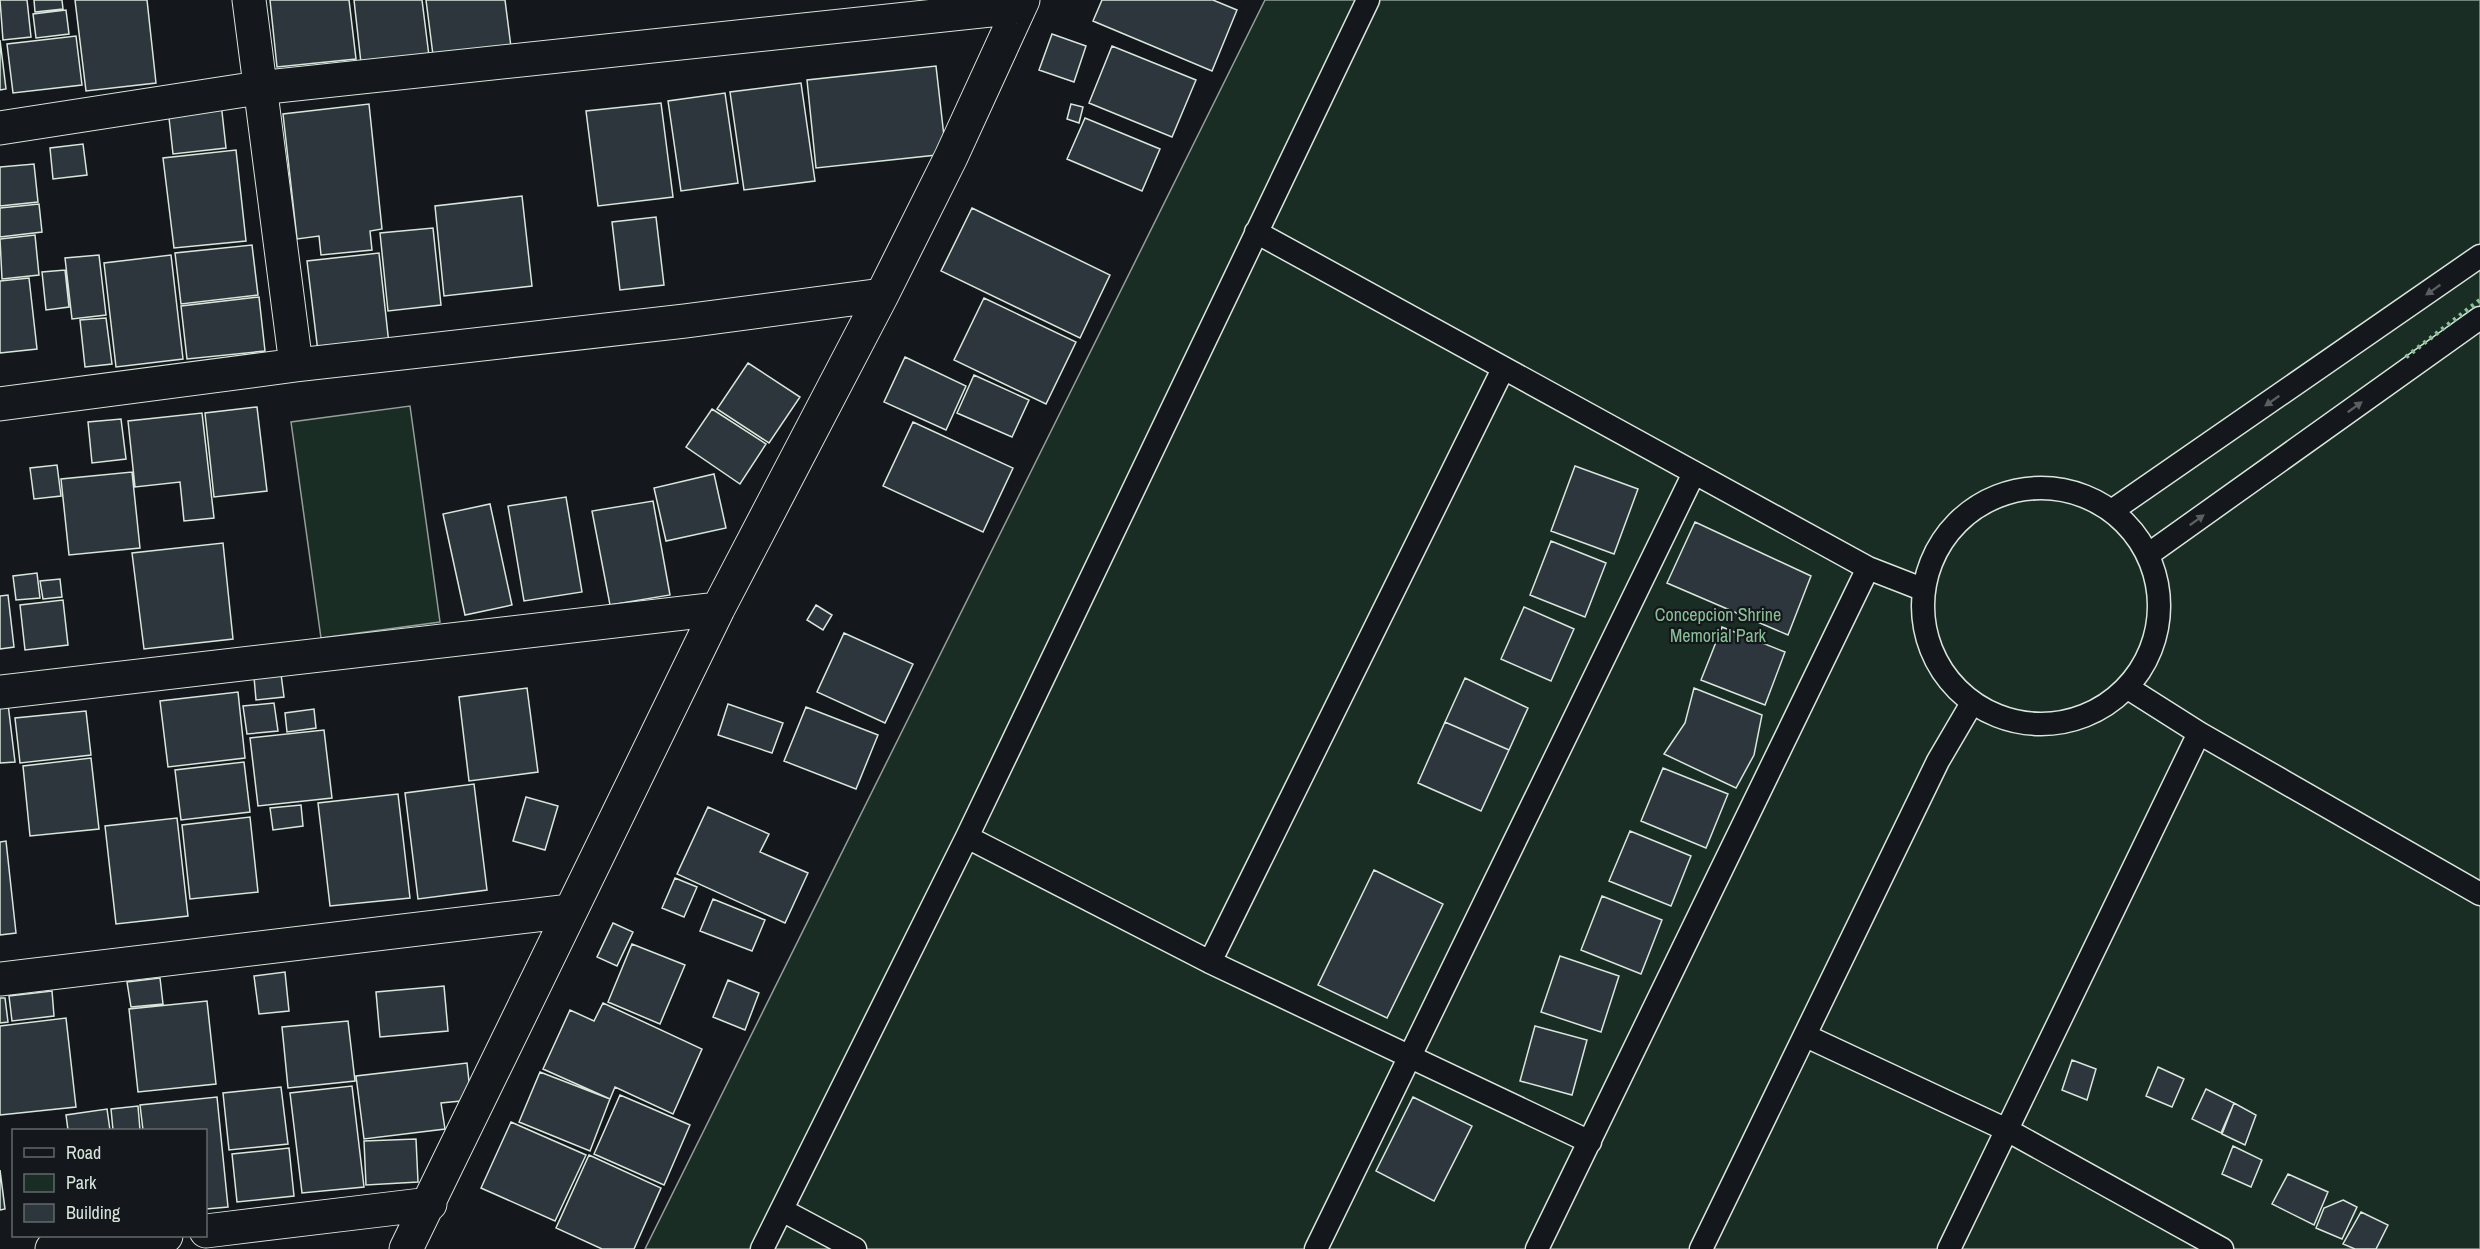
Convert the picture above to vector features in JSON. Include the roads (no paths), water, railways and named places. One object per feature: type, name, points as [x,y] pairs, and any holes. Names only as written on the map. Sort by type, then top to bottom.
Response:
[{"type":"street","points":[[249,0],[258,88],[296,365]]},
{"type":"street","points":[[0,128],[258,88],[1021,4]]},
{"type":"street","points":[[406,1249],[430,1204],[718,609],[882,295],[951,157],[1021,4]]},
{"type":"street","points":[[0,404],[296,365],[685,321],[882,295]]},
{"type":"street","points":[[0,692],[718,609]]},
{"type":"street","points":[[0,979],[570,911]]},
{"type":"street","points":[[207,1231],[430,1204]]},
{"type":"street","points":[[52,1249],[157,1237]]},
{"type":"lane","points":[[762,1249],[967,837],[1368,0]]},
{"type":"lane","points":[[1256,232],[1868,568],[1922,589]]},
{"type":"lane","points":[[2113,510],[2480,256]]},
{"type":"lane","points":[[2149,554],[2480,318]]},
{"type":"lane","points":[[1210,962],[1503,369]]},
{"type":"lane","points":[[1316,1249],[1694,473]]},
{"type":"lane","points":[[2035,486],[2076,491],[2113,510],[2133,530],[2149,554],[2160,600],[2153,648],[2128,688],[2100,709],[2069,721],[2036,724],[2003,718],[1972,703],[1948,681],[1931,653],[1922,622],[1922,589],[1934,550],[1960,518],[1995,495],[2035,486]]},
{"type":"lane","points":[[1537,1249],[1868,568]]},
{"type":"lane","points":[[2128,688],[2199,733],[2480,894]]},
{"type":"lane","points":[[1701,1249],[1938,761],[1972,703]]},
{"type":"lane","points":[[1949,1249],[2199,733]]},
{"type":"lane","points":[[967,837],[1210,962],[1590,1142]]},
{"type":"lane","points":[[1806,1036],[2007,1130],[2222,1249]]},
{"type":"lane","points":[[782,1210],[855,1249]]},
{"type":"park label","name":"Concepcion Shrine Memorial Park","points":[[1718,624]]}]
